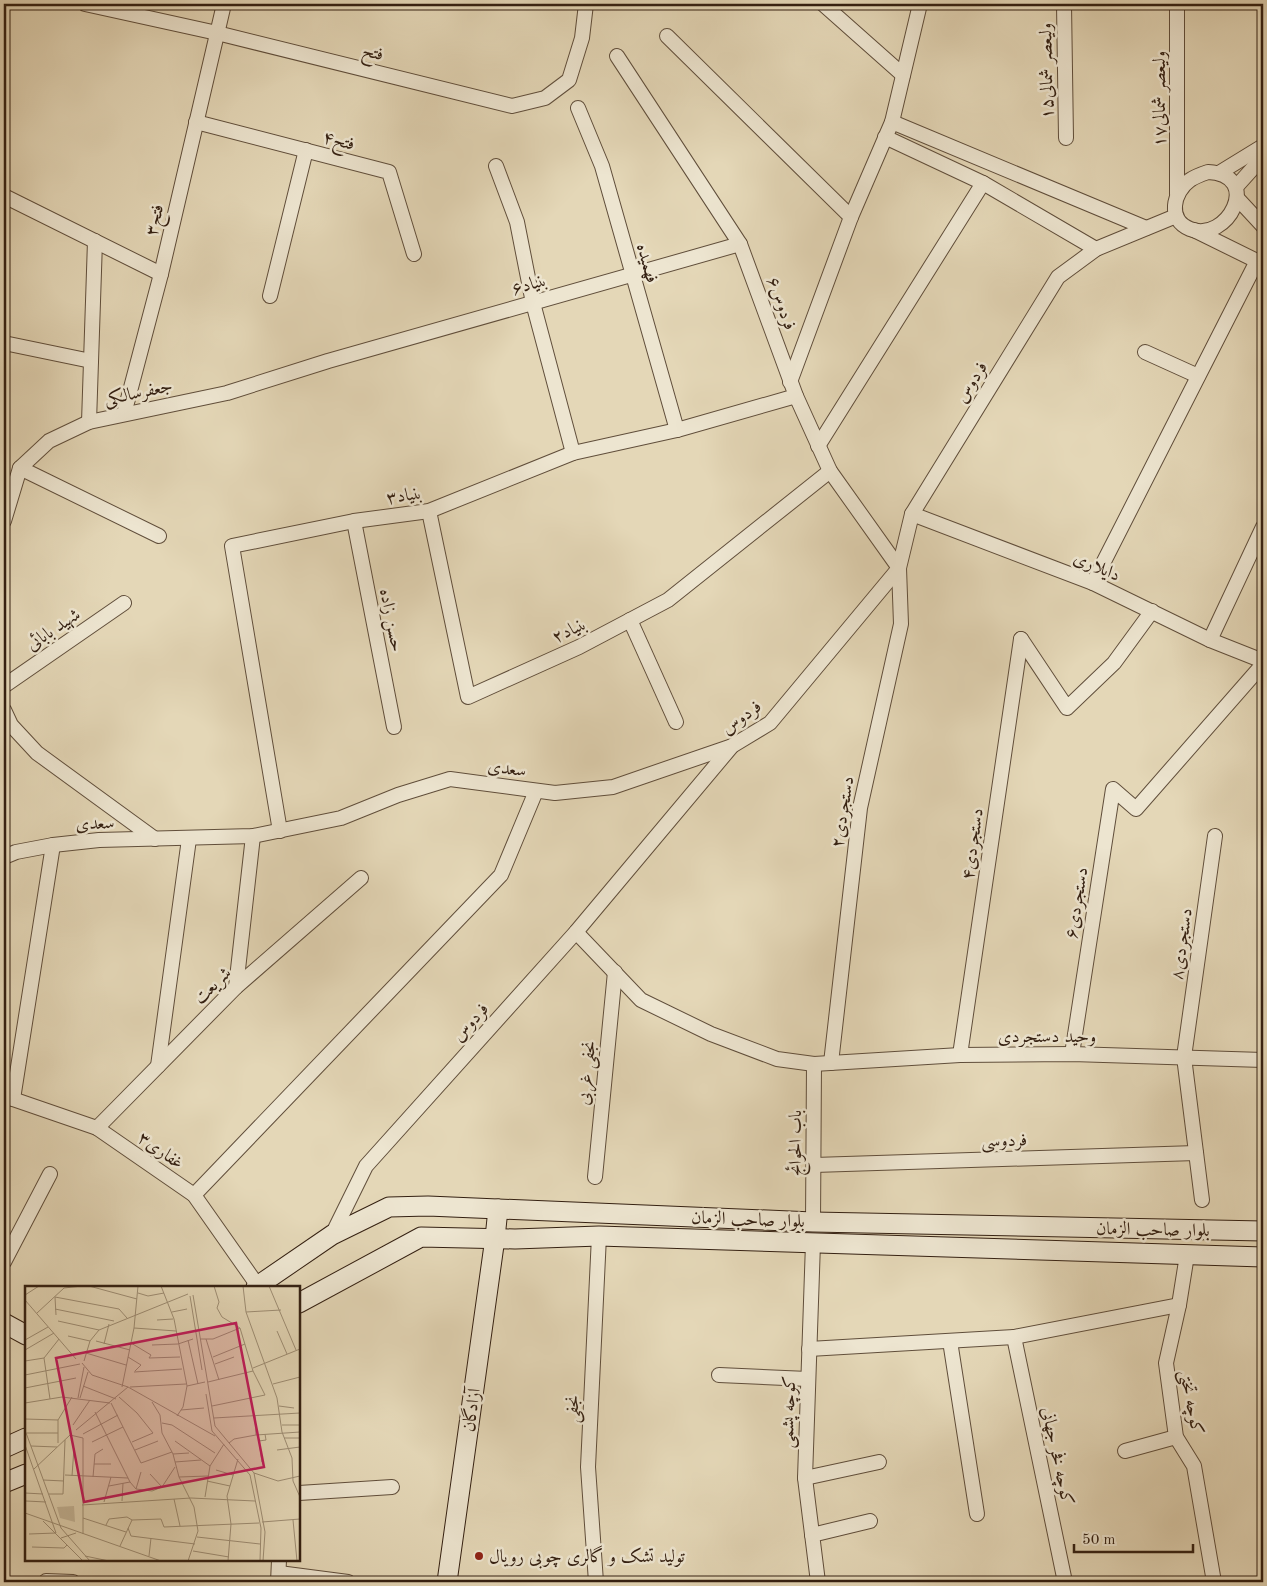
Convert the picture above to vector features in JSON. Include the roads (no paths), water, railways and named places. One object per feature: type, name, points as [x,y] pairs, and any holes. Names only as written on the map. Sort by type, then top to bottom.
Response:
[{"type":"main road","name":"بلوار صاحب الزمان","points":[[257,1286],[332,1235],[389,1207],[428,1206],[813,1222],[1263,1231]]},
{"type":"main road","name":"آزادگان","points":[[447,1582],[496,1238],[498,1209]]},
{"type":"main road","name":"بلوار صاحب الزمان","points":[[300,1302],[421,1237],[515,1240],[599,1236],[1263,1257]]},
{"type":"main road","points":[[4,1323],[25,1334]]},
{"type":"main road","points":[[4,1448],[25,1438]]},
{"type":"main road","points":[[4,1483],[25,1474]]},
{"type":"street","name":"فتح","points":[[85,4],[512,106],[545,98],[569,80],[582,38],[586,4]]},
{"type":"street","name":"فتح۳","points":[[124,414],[161,274],[224,4]]},
{"type":"street","points":[[823,4],[903,76]]},
{"type":"street","points":[[790,382],[851,217],[892,122],[920,4]]},
{"type":"street","name":"ولیعصر شمالی۱۵","points":[[1064,4],[1066,138]]},
{"type":"street","name":"ولیعصر شمالی۱۷","points":[[1177,4],[1178,194]]},
{"type":"street","points":[[667,36],[851,217]]},
{"type":"street","name":"فردوس۶","points":[[617,56],[740,244],[790,382],[818,446],[830,470],[899,568]]},
{"type":"street","name":"فهمیده","points":[[578,108],[602,166],[677,430]]},
{"type":"street","name":"فتح۴","points":[[196,122],[389,172],[414,254]]},
{"type":"street","points":[[892,122],[1146,228]]},
{"type":"street","points":[[885,137],[983,183],[1096,249]]},
{"type":"street","points":[[1219,173],[1263,146]]},
{"type":"street","points":[[270,296],[306,150]]},
{"type":"street","points":[[1193,230],[1204,231],[1213,228],[1229,217],[1234,209],[1237,192],[1263,157]]},
{"type":"street","points":[[496,166],[518,222],[533,303],[573,453]]},
{"type":"street","points":[[1093,583],[1198,376],[1260,263],[1183,225],[1176,216],[1175,204],[1178,194],[1183,186],[1199,175],[1208,172],[1219,173],[1229,177],[1237,192],[1263,226]]},
{"type":"street","points":[[818,446],[983,183]]},
{"type":"street","points":[[4,196],[161,274]]},
{"type":"street","name":"فردوس","points":[[332,1235],[366,1166],[576,932],[732,746],[770,723],[899,568],[912,514],[1058,277],[1096,249],[1176,216]]},
{"type":"street","points":[[89,422],[95,241]]},
{"type":"street","name":"بنیاد۶","points":[[328,360],[740,244]]},
{"type":"street","points":[[4,343],[91,361]]},
{"type":"street","points":[[1145,352],[1198,376]]},
{"type":"street","name":"جعفرسالکی","points":[[20,468],[49,441],[89,422],[227,393],[328,360]]},
{"type":"street","name":"بنیاد۳","points":[[280,831],[232,546],[354,521],[429,511],[573,453],[677,430],[796,396]]},
{"type":"street","points":[[4,521],[20,468],[160,536]]},
{"type":"street","name":"بنیاد۲","points":[[429,511],[468,697],[579,647],[668,600],[830,470]]},
{"type":"street","name":"دایلاری","points":[[912,514],[1093,583],[1210,640],[1263,662]]},
{"type":"street","name":"حسن زاده","points":[[354,521],[394,727]]},
{"type":"street","points":[[1210,640],[1263,527]]},
{"type":"street","name":"دستجردی۲","points":[[831,1063],[860,808],[900,624],[899,568]]},
{"type":"street","name":"شهید بابائی","points":[[4,686],[124,603]]},
{"type":"street","name":"دستجردی۴","points":[[960,1054],[1021,639],[1067,708],[1114,663],[1152,611]]},
{"type":"street","points":[[630,620],[676,722]]},
{"type":"street","name":"دستجردی۶","points":[[1072,1054],[1113,789],[1136,810],[1263,662]]},
{"type":"street","points":[[4,710],[11,725],[37,753],[154,839]]},
{"type":"street","name":"سعدی","points":[[4,857],[16,852],[53,845],[99,840],[253,836],[341,818],[398,794],[450,779],[555,792],[613,786],[732,746]]},
{"type":"street","points":[[194,1195],[501,875],[536,791]]},
{"type":"street","points":[[236,987],[253,836]]},
{"type":"street","name":"دستجردی۸","points":[[1202,1200],[1184,1057],[1215,836]]},
{"type":"street","points":[[158,1066],[188,839]]},
{"type":"street","points":[[8,1097],[53,845]]},
{"type":"street","name":"شریعت","points":[[97,1128],[236,987],[361,878]]},
{"type":"street","points":[[576,932],[641,1000],[711,1034],[777,1059],[814,1064]]},
{"type":"street","name":"نجفی غربی","points":[[595,1177],[615,972]]},
{"type":"street","name":"وحید دستجردی","points":[[814,1064],[960,1054],[1072,1054],[1263,1060]]},
{"type":"street","name":"باب الحوائج","points":[[813,1222],[814,1064]]},
{"type":"street","name":"غفاری۳","points":[[8,1097],[97,1128],[194,1195],[257,1286]]},
{"type":"street","name":"فردوسی","points":[[814,1165],[1196,1152]]},
{"type":"street","points":[[4,1262],[50,1174]]},
{"type":"street","name":"نجفی","points":[[596,1582],[588,1467],[599,1236]]},
{"type":"street","name":"کوچه پشمی","points":[[813,1243],[805,1478],[818,1582]]},
{"type":"street","name":"کوچه تختی","points":[[1187,1255],[1179,1305],[1166,1363],[1176,1437],[1194,1466],[1214,1582]]},
{"type":"street","points":[[809,1349],[1014,1337],[1179,1305]]},
{"type":"street","name":"کوچه فخر جهانی","points":[[1014,1337],[1065,1582]]},
{"type":"street","points":[[950,1341],[977,1514]]},
{"type":"street","points":[[720,1375],[808,1379]]},
{"type":"street","points":[[1125,1451],[1176,1437]]},
{"type":"street","points":[[805,1478],[879,1462]]},
{"type":"street","points":[[300,1493],[392,1487]]},
{"type":"street","points":[[812,1535],[870,1521]]},
{"type":"street","points":[[278,1572],[348,1582]]},
{"type":"street","points":[[46,1581],[73,1582]]},
{"type":"place","name":"تولید تشک و گالری چوبی رویال","points":[[479,1556]]}]
